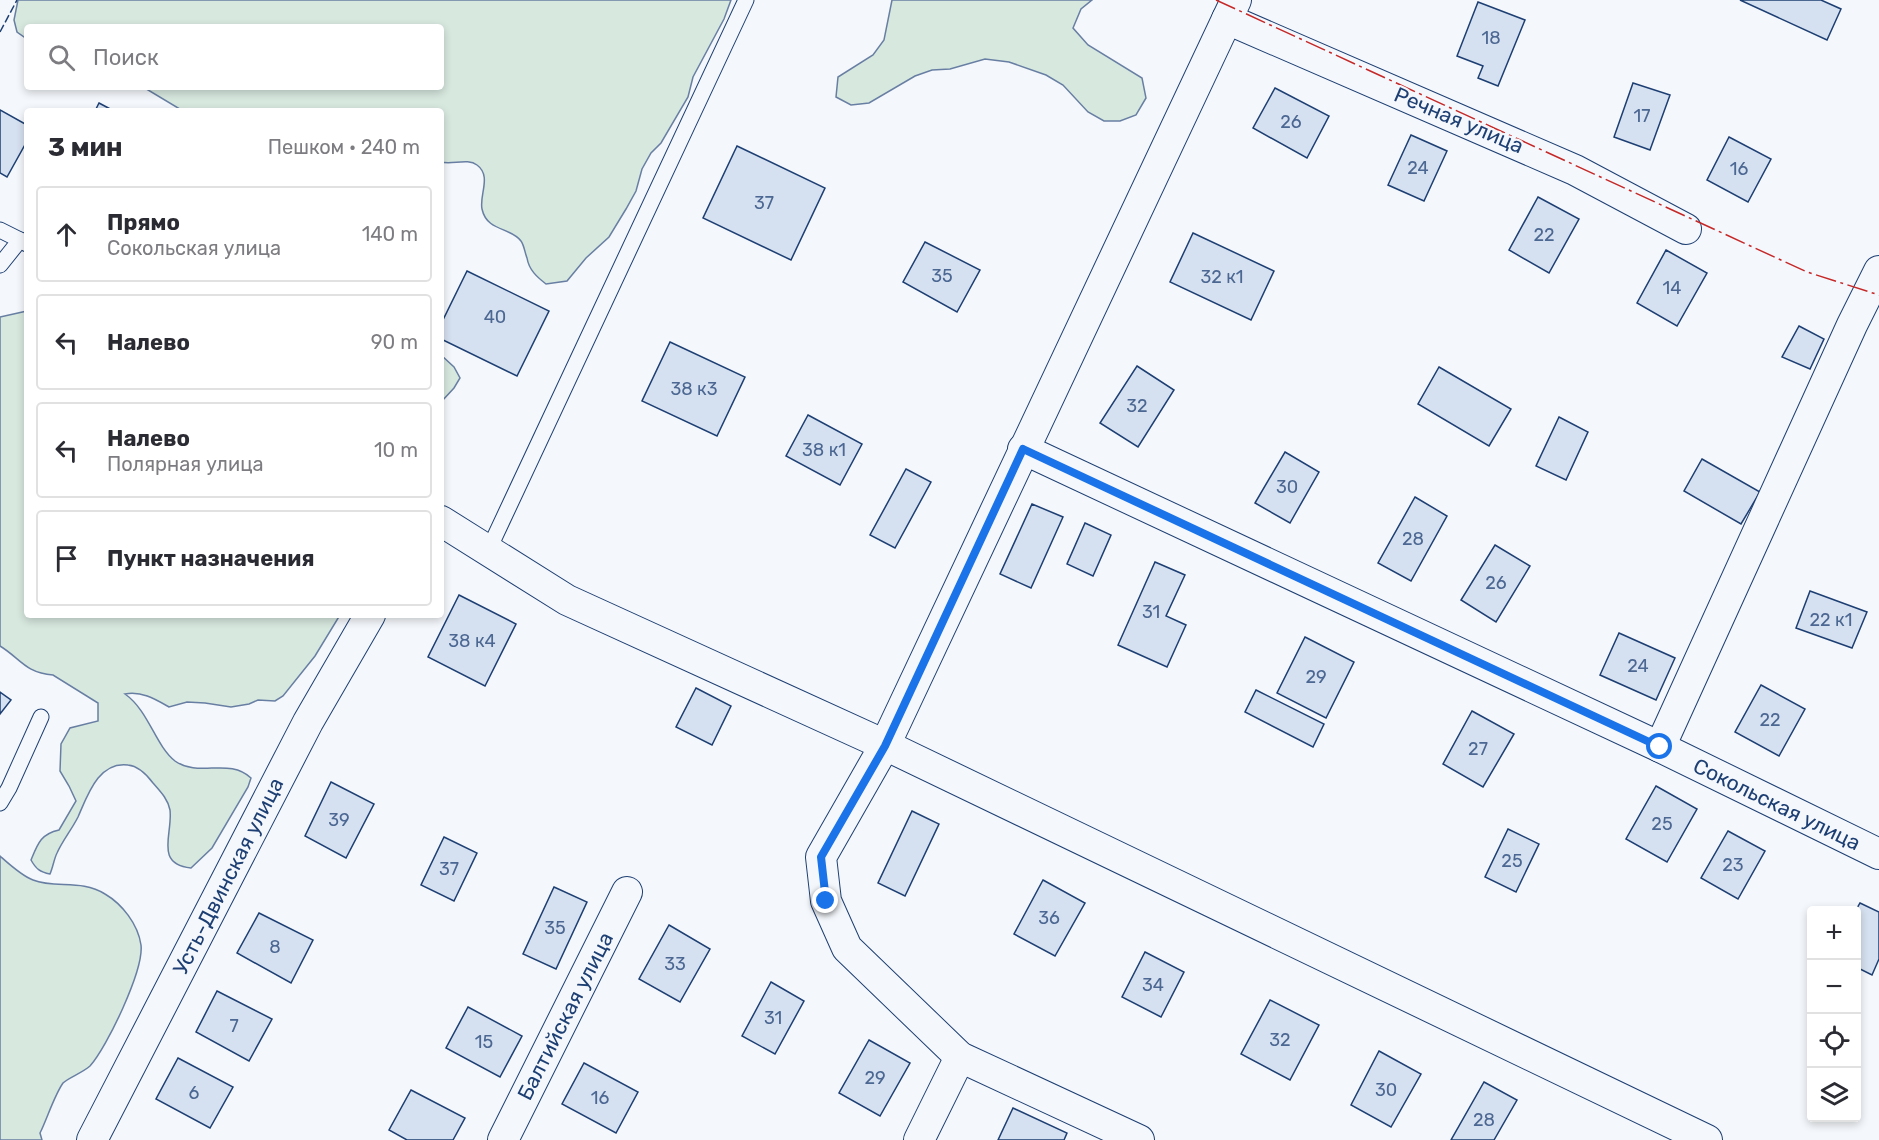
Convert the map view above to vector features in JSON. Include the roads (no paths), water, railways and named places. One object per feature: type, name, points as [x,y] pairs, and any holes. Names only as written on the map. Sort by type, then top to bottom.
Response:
[{"type":"street","points":[[1139,1140],[960,1057],[847,948],[826,901],[821,857],[885,746],[1231,10]]},
{"type":"street","name":"Речная улица","points":[[1231,10],[1575,170],[1686,229]]},
{"type":"street","points":[[1660,747],[1852,325],[1879,271]]},
{"type":"street","name":"Сокольская улица","points":[[1023,449],[1660,747],[1879,854]]},
{"type":"street","points":[[444,523],[567,600],[885,746],[1707,1140]]},
{"type":"street","name":"Усть-Двинская улица","points":[[92,1140],[308,722],[368,618]]},
{"type":"street","name":"Балтийская улица","points":[[502,1140],[627,892]]},
{"type":"street","points":[[920,1140],[960,1057]]},
{"type":"lane","points":[[489,549],[746,0]]},
{"type":"lane","points":[[0,230],[24,242],[0,265]]},
{"type":"lane","points":[[0,803],[41,717]]}]
